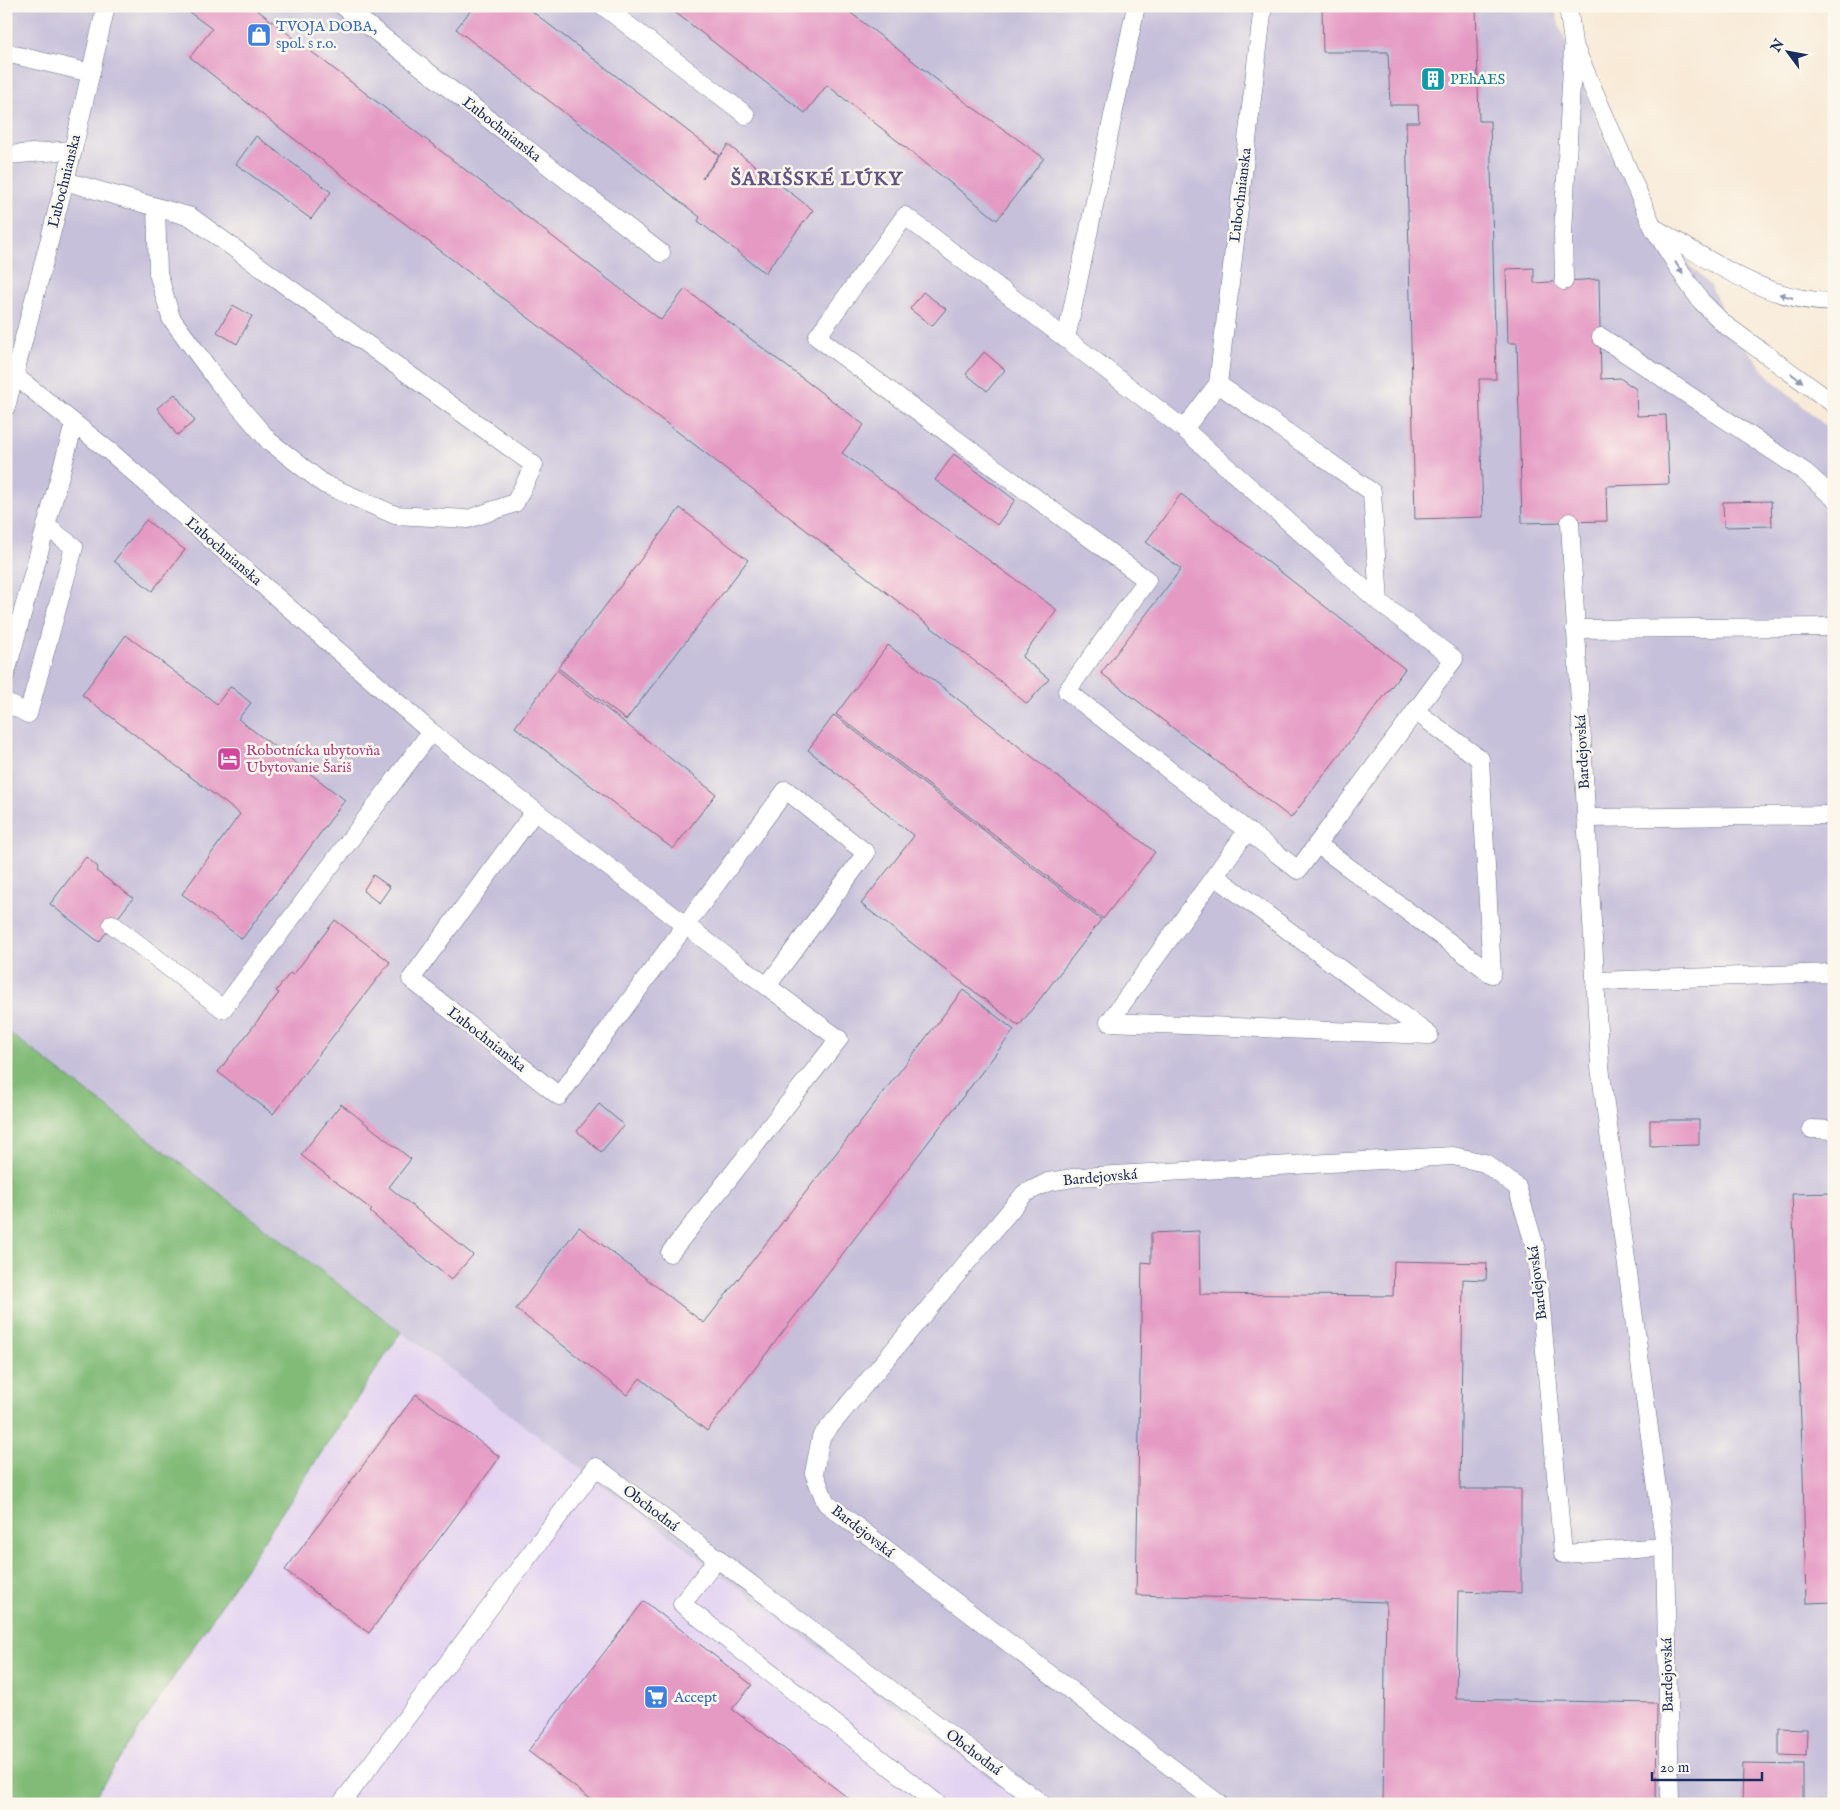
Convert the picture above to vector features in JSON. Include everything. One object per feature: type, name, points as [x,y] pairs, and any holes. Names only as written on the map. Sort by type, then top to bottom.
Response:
[{"type":"lane","name":"Ľubochnianska","points":[[6,406],[10,376],[65,181],[106,6]]},
{"type":"lane","name":"Ľubochnianska","points":[[343,6],[661,253]]},
{"type":"lane","points":[[603,6],[746,115]]},
{"type":"lane","points":[[1066,339],[1136,6]]},
{"type":"lane","name":"Ľubochnianska","points":[[1218,384],[1263,6]]},
{"type":"lane","points":[[1564,281],[1563,233],[1573,43],[1568,6]]},
{"type":"lane","points":[[1573,43],[1653,227],[1701,301],[1724,324],[1834,404]]},
{"type":"lane","points":[[6,53],[91,73]]},
{"type":"lane","points":[[6,154],[73,150]]},
{"type":"lane","points":[[65,181],[156,207],[191,217],[534,465],[515,503],[468,520],[395,515],[324,484],[269,441],[219,383],[171,318],[158,273],[156,207]]},
{"type":"lane","points":[[905,216],[1066,339],[1184,429],[1379,602],[1454,659],[1298,870],[1067,691],[1147,580],[817,337],[905,216]]},
{"type":"lane","points":[[1653,227],[1739,277],[1775,293],[1798,299],[1834,302]]},
{"type":"lane","points":[[1600,337],[1805,472],[1834,498]]},
{"type":"lane","name":"Ľubochnianska","points":[[10,376],[114,455],[431,732],[839,1039],[670,1253]]},
{"type":"lane","points":[[1184,429],[1218,384],[1372,492],[1379,602]]},
{"type":"lane","points":[[6,673],[74,424]]},
{"type":"lane","name":"Bardejovská","points":[[1570,522],[1600,1066],[1664,1546],[1670,1804]]},
{"type":"lane","points":[[6,702],[28,714],[74,547],[46,526]]},
{"type":"lane","points":[[1575,629],[1834,627]]},
{"type":"lane","points":[[1317,844],[1492,974],[1480,759],[1415,711]]},
{"type":"lane","points":[[112,924],[223,1009],[431,732]]},
{"type":"lane","name":"Ľubochnianska","points":[[535,811],[411,979],[560,1096],[786,790],[866,853],[767,986]]},
{"type":"lane","points":[[1586,818],[1834,815]]},
{"type":"lane","points":[[1214,876],[1429,1035],[1110,1022],[1214,876],[1247,831]]},
{"type":"lane","points":[[1595,982],[1834,973]]},
{"type":"lane","points":[[1811,1129],[1834,1130]]},
{"type":"lane","name":"Bardejovská","points":[[1219,1804],[826,1502],[814,1473],[821,1437],[1024,1194],[1048,1182],[1079,1177],[1453,1156],[1485,1164],[1516,1187],[1536,1250],[1563,1554],[1664,1546]]},
{"type":"lane","name":"Obchodná","points":[[341,1804],[596,1467],[718,1558],[1036,1802]]},
{"type":"lane","points":[[718,1558],[682,1604],[938,1804]]},
{"type":"shaded area","points":[[6,6],[1554,6],[1559,25],[1607,146],[1655,232],[1711,286],[1731,328],[1770,378],[1834,433],[1834,1804],[1024,1804],[6,1030]]},
{"type":"shaded area","points":[[401,1332],[665,1531],[1024,1804],[90,1804]]},
{"type":"green space","points":[[6,1030],[401,1332],[90,1804],[6,1804]]},
{"type":"building","points":[[194,6],[252,6],[661,320],[685,289],[864,425],[842,453],[1057,610],[1022,657],[1049,679],[1027,704],[814,536],[259,112],[190,57],[212,29],[189,12]]},
{"type":"building","points":[[474,6],[525,6],[719,155],[702,179],[728,145],[813,210],[765,273],[698,221],[700,217],[456,29]]},
{"type":"building","points":[[667,6],[842,6],[968,104],[1044,158],[997,220],[827,85],[805,113]]},
{"type":"building","points":[[1322,6],[1476,6],[1479,121],[1490,121],[1496,379],[1479,379],[1483,517],[1415,519],[1406,122],[1419,122],[1418,105],[1390,105],[1388,52],[1323,52]]},
{"type":"building","points":[[256,136],[331,192],[311,219],[236,164]]},
{"type":"building","points":[[1534,268],[1534,283],[1599,279],[1601,379],[1620,378],[1636,389],[1637,416],[1666,415],[1669,484],[1606,486],[1607,521],[1522,523],[1517,343],[1508,343],[1506,269]]},
{"type":"building","points":[[923,292],[946,309],[932,326],[910,309]]},
{"type":"building","points":[[233,305],[252,316],[237,344],[217,332]]},
{"type":"building","points":[[984,352],[1005,370],[987,391],[966,374]]},
{"type":"building","points":[[175,394],[195,421],[177,435],[157,408]]},
{"type":"building","points":[[954,454],[1015,500],[997,525],[935,480]]},
{"type":"building","points":[[1181,494],[1405,669],[1291,818],[1101,673],[1181,569],[1146,542]]},
{"type":"building","points":[[1771,501],[1772,526],[1724,527],[1723,502]]},
{"type":"building","points":[[680,508],[748,560],[626,720],[558,668]]},
{"type":"building","points":[[146,520],[185,550],[152,591],[114,561]]},
{"type":"building","name":"Robotnícka ubytovňa Ubytovanie Šariš","points":[[126,635],[217,704],[230,687],[234,689],[251,703],[238,719],[345,800],[242,939],[182,894],[240,814],[82,695]]},
{"type":"building","points":[[888,645],[1155,852],[1103,919],[836,714]]},
{"type":"building","points":[[557,670],[716,794],[673,849],[515,727]]},
{"type":"building","points":[[834,715],[1101,920],[1019,1026],[861,904],[914,836],[808,750]]},
{"type":"building","points":[[86,857],[98,867],[96,871],[133,898],[99,942],[50,904]]},
{"type":"building","points":[[373,875],[390,887],[379,903],[363,891]]},
{"type":"building","points":[[335,920],[390,962],[273,1114],[218,1072],[279,993],[276,991],[290,973],[293,975]]},
{"type":"building","points":[[963,990],[1014,1030],[707,1431],[640,1378],[627,1395],[516,1309],[579,1227],[704,1323]]},
{"type":"building","points":[[341,1104],[411,1159],[389,1187],[473,1255],[451,1280],[370,1212],[372,1210],[301,1155]]},
{"type":"building","points":[[599,1104],[624,1125],[601,1152],[577,1131]]},
{"type":"building","points":[[1650,1120],[1699,1120],[1699,1145],[1650,1146]]},
{"type":"building","points":[[1834,1193],[1834,1602],[1806,1603],[1792,1194]]},
{"type":"building","points":[[1199,1231],[1200,1294],[1393,1296],[1394,1261],[1487,1263],[1486,1280],[1463,1279],[1460,1489],[1521,1489],[1521,1593],[1458,1591],[1456,1699],[1657,1703],[1656,1804],[1383,1804],[1386,1602],[1136,1595],[1142,1262],[1151,1263],[1151,1233]]},
{"type":"building","points":[[416,1394],[500,1457],[369,1633],[285,1570]]},
{"type":"building","name":"Accept","points":[[644,1601],[752,1685],[732,1709],[856,1804],[597,1804],[528,1751]]},
{"type":"building","points":[[1779,1728],[1807,1729],[1806,1756],[1779,1755]]},
{"type":"building","points":[[1743,1764],[1803,1765],[1803,1804],[1742,1804]]},
{"type":"place","name":"TVOJA DOBA, spol. s r.o.","points":[[259,35]]},
{"type":"place","name":"PEhAES","points":[[1433,79]]},
{"type":"place","name":"Robotnícka ubytovňa Ubytovanie Šariš","points":[[229,759]]},
{"type":"place","name":"Accept","points":[[656,1697]]},
{"type":"district","name":"ŠARIŠSKÉ LÚKY","points":[[817,178]]}]
